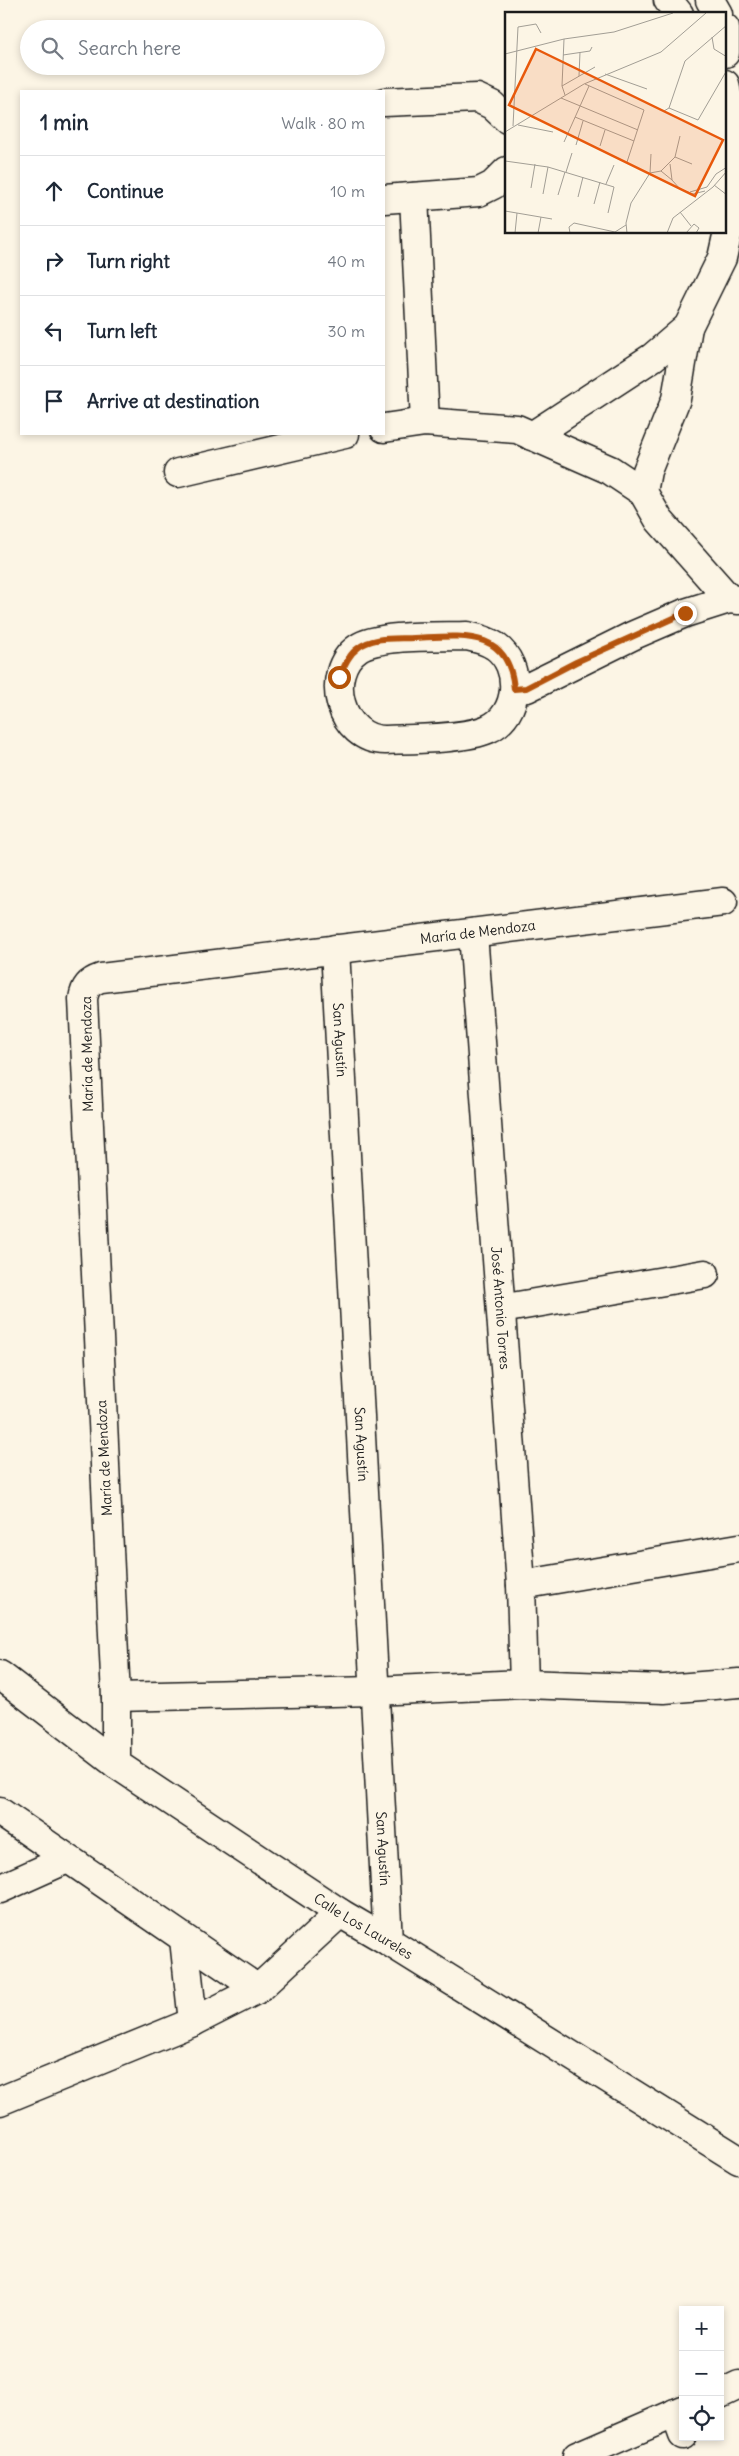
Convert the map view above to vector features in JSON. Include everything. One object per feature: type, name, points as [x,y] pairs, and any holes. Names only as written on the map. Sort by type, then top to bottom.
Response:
[{"type":"street","points":[[668,0],[677,12]]},
{"type":"street","points":[[710,0],[717,12]]},
{"type":"street","points":[[643,492],[647,470],[676,399],[688,326],[722,258],[736,196],[736,140],[726,89]]},
{"type":"street","points":[[385,102],[477,98],[492,104],[505,118]]},
{"type":"street","points":[[385,199],[478,192],[493,186],[505,172]]},
{"type":"street","points":[[414,197],[425,422]]},
{"type":"street","points":[[532,436],[653,357],[688,326]]},
{"type":"street","points":[[385,428],[425,422],[517,429],[610,470],[643,492],[659,520],[734,599],[685,613],[634,635],[526,688],[514,689]]},
{"type":"street","points":[[178,473],[340,435]]},
{"type":"street","points":[[467,636],[483,639],[496,647],[507,659],[513,674],[514,689],[511,705],[503,719],[490,728],[475,734],[384,740],[367,736],[353,726],[343,711],[338,694],[339,677],[346,661],[357,648],[373,640],[467,636]]},
{"type":"street","name":"María de Mendoza","points":[[116,1764],[116,1697],[83,1000],[85,989],[91,981],[101,978],[722,902]]},
{"type":"street","name":"José Antonio Torres","points":[[473,933],[521,1585],[524,1684]]},
{"type":"street","name":"San Agustín","points":[[335,949],[388,1940]]},
{"type":"street","points":[[501,1309],[705,1274]]},
{"type":"street","points":[[521,1585],[739,1548]]},
{"type":"street","name":"Calle Los Laureles","points":[[0,1675],[116,1764],[340,1913],[388,1940],[739,2160]]},
{"type":"street","points":[[116,1697],[374,1691],[524,1684],[664,1689],[739,1683]]},
{"type":"street","points":[[0,1812],[258,1989]]},
{"type":"street","points":[[0,1889],[67,1858]]},
{"type":"street","points":[[0,2101],[193,2022],[258,1989],[340,1913]]},
{"type":"street","points":[[184,1939],[193,2022]]},
{"type":"street","points":[[724,2392],[739,2385]]},
{"type":"street","points":[[576,2456],[679,2425]]},
{"type":"street","points":[[686,2441],[690,2456]]},
{"type":"route","points":[[339,677],[346,661],[357,648],[373,640],[467,636],[483,639],[496,647],[507,659],[513,674],[514,689],[526,688],[544,681],[576,662],[685,613]]}]
